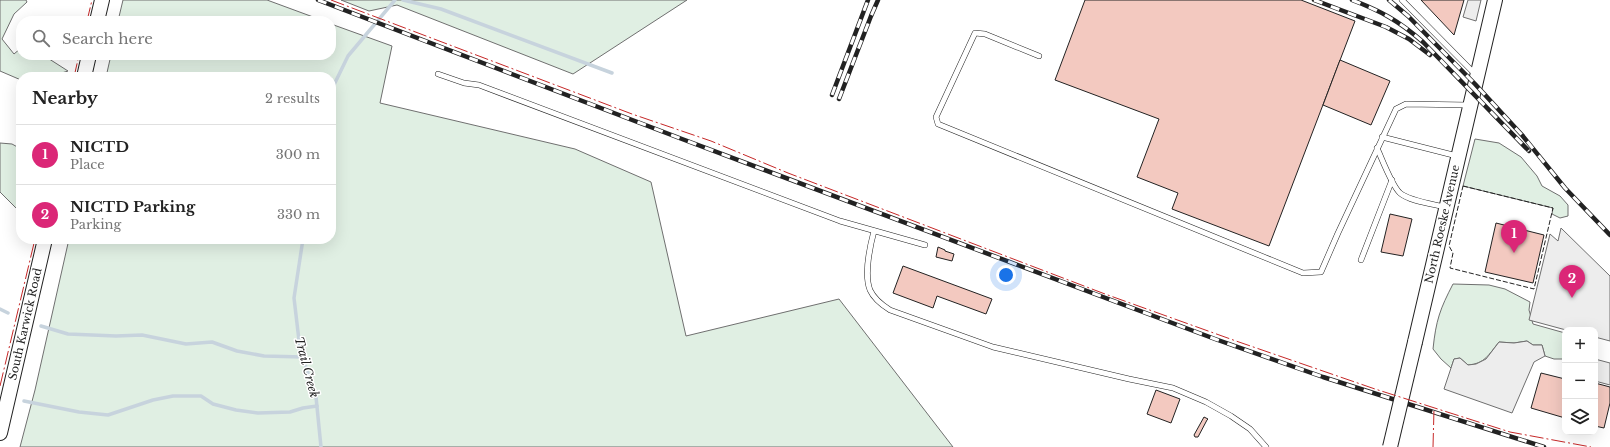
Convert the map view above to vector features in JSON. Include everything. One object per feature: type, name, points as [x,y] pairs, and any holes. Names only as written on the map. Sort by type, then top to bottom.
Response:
[{"type":"street","points":[[98,16],[102,0]]},
{"type":"street","name":"North Roeske Avenue","points":[[1390,447],[1495,0]]},
{"type":"street","points":[[85,72],[88,60]]},
{"type":"street","name":"South Karwick Road","points":[[0,432],[44,244]]},
{"type":"lane","points":[[1402,0],[1477,76]]},
{"type":"lane","points":[[1039,56],[985,34],[975,33],[936,117],[938,124],[1303,273],[1321,272],[1396,109],[1406,104],[1470,105]]},
{"type":"lane","points":[[438,74],[464,83],[479,85],[840,221],[925,245]]},
{"type":"lane","points":[[1382,137],[1458,157]]},
{"type":"lane","points":[[1377,148],[1392,180],[1400,193],[1407,198],[1446,207]]},
{"type":"lane","points":[[1361,260],[1392,180]]},
{"type":"lane","points":[[874,231],[868,281],[870,291],[879,303],[890,310],[993,347],[1128,379],[1173,388],[1206,402],[1231,416],[1250,430],[1266,447]]},
{"type":"green space","points":[[0,0],[26,0],[27,2],[14,14],[2,39],[14,54],[16,52],[16,60],[51,60],[68,71],[16,72],[16,78],[0,71]]},
{"type":"green space","points":[[123,0],[267,0],[310,16],[119,16]]},
{"type":"green space","points":[[341,0],[687,0],[573,74],[397,5],[369,11]]},
{"type":"green space","points":[[336,26],[392,46],[380,103],[575,149],[651,182],[686,336],[839,299],[953,447],[20,447],[35,390],[68,244],[336,244],[336,72],[107,72],[110,60],[336,60]]},
{"type":"green space","points":[[1475,139],[1499,143],[1521,157],[1537,176],[1542,186],[1560,196],[1568,205],[1568,216],[1560,218],[1552,214],[1553,208],[1463,186]]},
{"type":"green space","points":[[0,143],[12,144],[16,146],[16,208],[0,192]]},
{"type":"green space","points":[[1453,284],[1489,285],[1505,289],[1530,302],[1529,310],[1533,324],[1562,332],[1562,359],[1554,359],[1545,356],[1542,345],[1533,345],[1527,341],[1514,343],[1499,342],[1486,358],[1479,363],[1468,365],[1460,358],[1454,359],[1451,368],[1433,349],[1439,315]]},
{"type":"shaded area","points":[[1468,0],[1481,0],[1476,21],[1463,17]]},
{"type":"shaded area","points":[[1561,228],[1610,276],[1610,341],[1598,338],[1598,327],[1562,327],[1562,329],[1529,320],[1550,234],[1558,241]]},
{"type":"shaded area","points":[[1527,341],[1533,345],[1542,345],[1545,356],[1534,362],[1512,413],[1444,389],[1454,359],[1460,358],[1468,365],[1476,364],[1486,359],[1499,342],[1514,343]]},
{"type":"shaded area","points":[[1598,360],[1610,363],[1610,385],[1598,382]]},
{"type":"building","points":[[1085,0],[1301,0],[1355,21],[1269,246],[1172,209],[1178,193],[1137,177],[1159,119],[1055,80]]},
{"type":"building","points":[[1421,0],[1464,0],[1454,35]]},
{"type":"building","points":[[1340,60],[1390,81],[1371,125],[1323,105]]},
{"type":"building","points":[[1390,214],[1412,219],[1403,256],[1381,252]]},
{"type":"building","points":[[1496,223],[1544,235],[1533,283],[1485,272]]},
{"type":"building","points":[[938,247],[954,254],[952,261],[936,257]]},
{"type":"building","points":[[903,266],[992,299],[986,314],[937,296],[933,308],[893,293]]},
{"type":"building","points":[[1541,373],[1562,378],[1562,417],[1531,408]]},
{"type":"building","points":[[1598,384],[1610,387],[1610,403],[1604,428],[1598,427]]},
{"type":"building","points":[[1156,390],[1180,399],[1171,423],[1147,414]]},
{"type":"building","points":[[1204,417],[1208,419],[1198,437],[1195,437],[1194,435]]},
{"type":"waterway","name":"Trail Creek","points":[[336,81],[348,56],[395,0]]},
{"type":"waterway","points":[[403,0],[441,9],[612,73]]},
{"type":"waterway","name":"Trail Creek","points":[[302,244],[294,298],[300,349],[316,397],[321,447]]},
{"type":"waterway","points":[[0,309],[8,313]]},
{"type":"waterway","points":[[41,326],[68,334],[116,336],[142,335],[186,344],[212,342],[237,351],[264,356],[303,357]]},
{"type":"waterway","points":[[24,401],[79,412],[108,415],[153,400],[173,396],[201,396],[213,404],[236,410],[258,413],[290,412],[317,406]]},
{"type":"railway","points":[[318,0],[682,139],[1215,339],[1323,377],[1544,447]]},
{"type":"railway","points":[[832,95],[868,0]]},
{"type":"railway","points":[[839,99],[878,0]]},
{"type":"railway","points":[[1314,0],[1386,27],[1409,39],[1430,55]]},
{"type":"railway","points":[[1352,0],[1389,17],[1406,28],[1423,42],[1529,151]]},
{"type":"railway","points":[[1389,0],[1408,16],[1475,84],[1522,135],[1565,188],[1610,235]]},
{"type":"fence","points":[[1463,186],[1553,208],[1534,289],[1450,268],[1453,253],[1449,246],[1463,186]]},
{"type":"power","points":[[88,16],[92,0]]},
{"type":"power","points":[[331,0],[632,114],[711,141],[788,173],[1105,294],[1236,341],[1375,389],[1510,432],[1591,447]]},
{"type":"power","points":[[75,72],[78,60]]},
{"type":"power","points":[[0,386],[34,244]]},
{"type":"power","points":[[1433,447],[1434,409]]},
{"type":"place","name":"NICTD","points":[[1514,253]]},
{"type":"place","name":"NICTD Parking","points":[[1572,298]]}]
